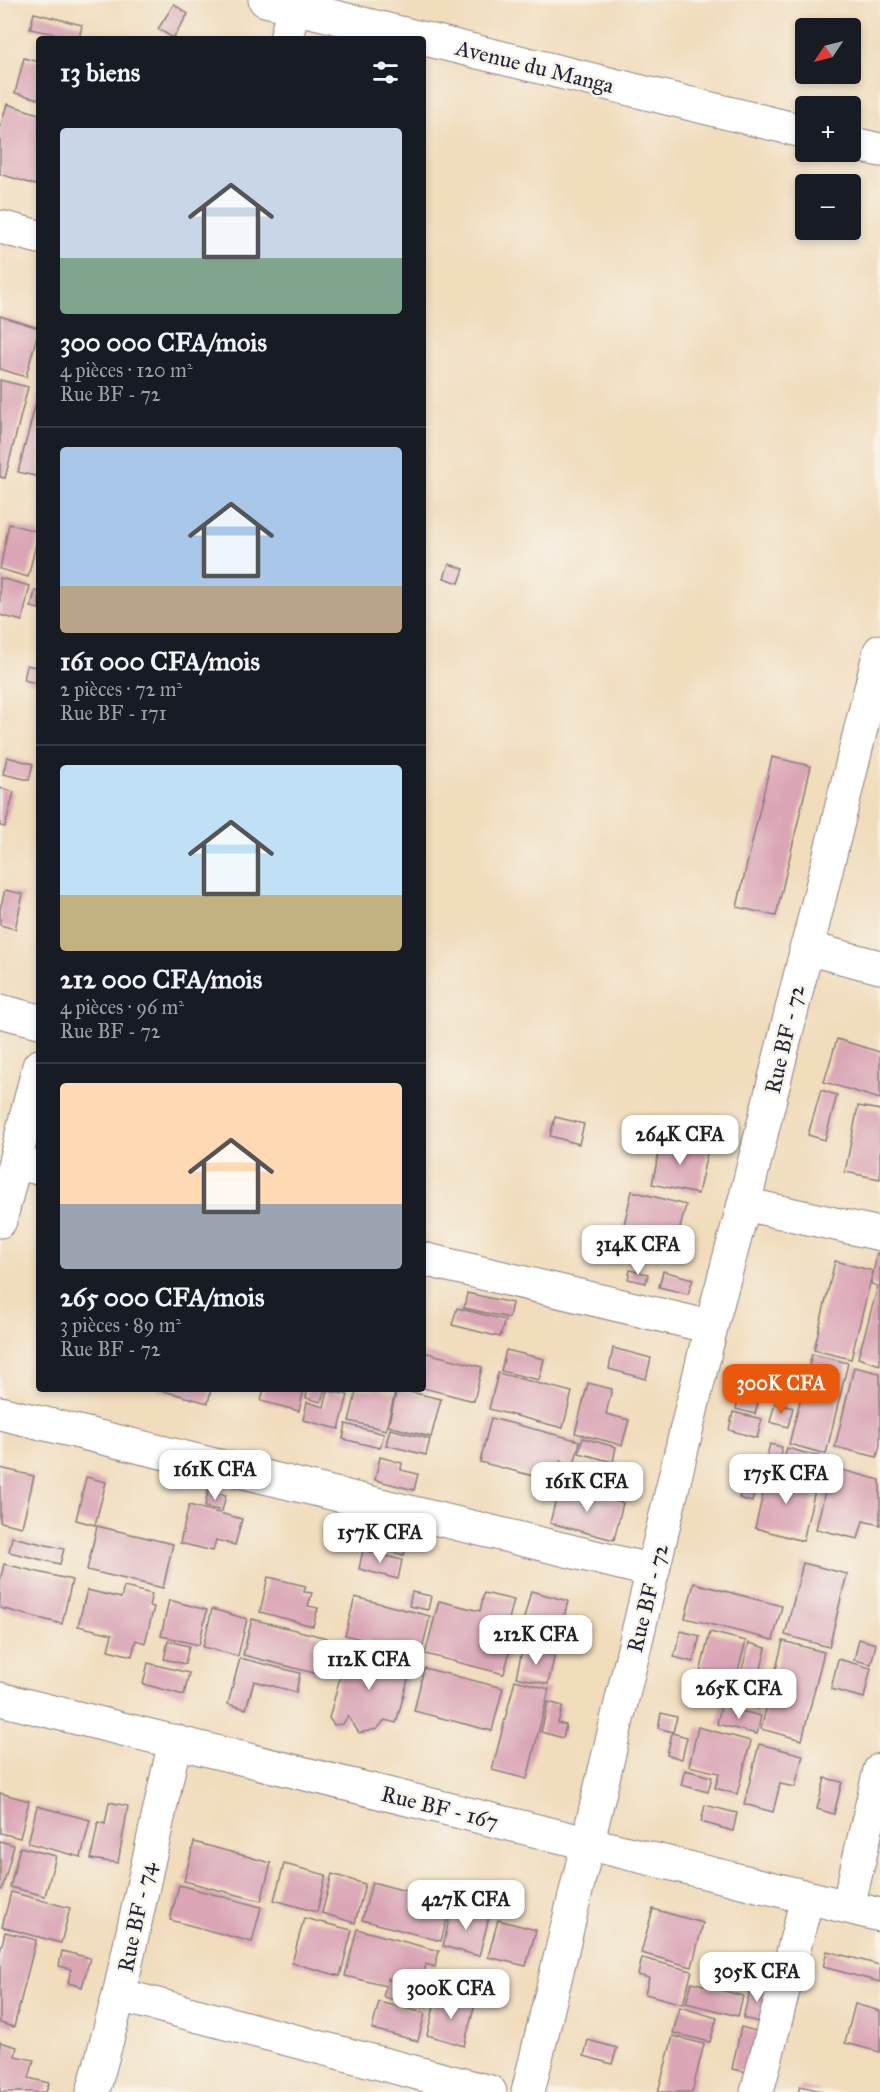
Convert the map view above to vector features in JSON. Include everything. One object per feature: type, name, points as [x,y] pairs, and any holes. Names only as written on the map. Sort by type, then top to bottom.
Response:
[{"type":"street","points":[[284,2],[286,36]]},
{"type":"street","name":"Avenue du Manga","points":[[284,2],[421,36]]},
{"type":"street","name":"Avenue du Manga","points":[[426,37],[795,129]]},
{"type":"street","points":[[861,145],[880,150]]},
{"type":"street","points":[[0,227],[36,236]]},
{"type":"street","name":"Rue BF - 72","points":[[528,2092],[711,1327],[744,1204],[806,948],[872,715],[880,651]]},
{"type":"street","points":[[806,948],[880,967]]},
{"type":"street","points":[[0,1011],[36,1020]]},
{"type":"street","points":[[0,1221],[27,1166],[36,1091]]},
{"type":"street","points":[[744,1204],[880,1234]]},
{"type":"street","points":[[426,1260],[711,1327]]},
{"type":"street","points":[[0,1413],[653,1571]]},
{"type":"street","name":"Rue BF - 167","points":[[0,1699],[880,1915]]},
{"type":"street","name":"Rue BF - 74","points":[[93,2092],[119,1995],[175,1741]]},
{"type":"street","points":[[848,1907],[880,1770]]},
{"type":"street","points":[[757,2092],[807,1898]]},
{"type":"street","points":[[119,1995],[490,2092]]},
{"type":"building","points":[[174,4],[188,14],[174,36],[170,36],[158,29]]},
{"type":"building","points":[[34,13],[82,25],[80,36],[64,36],[30,29]]},
{"type":"building","points":[[24,58],[36,61],[36,98],[15,93]]},
{"type":"building","points":[[7,104],[36,113],[36,185],[0,174],[0,128]]},
{"type":"building","points":[[0,316],[36,327],[36,339],[26,377],[0,369]]},
{"type":"building","points":[[0,380],[28,387],[5,478],[0,477]]},
{"type":"building","points":[[36,403],[36,476],[18,472]]},
{"type":"building","points":[[9,524],[36,531],[36,544],[28,577],[0,569]]},
{"type":"building","points":[[449,564],[464,569],[459,583],[444,578]]},
{"type":"building","points":[[0,578],[30,586],[22,621],[0,615]]},
{"type":"building","points":[[35,591],[36,591],[36,608],[31,607]]},
{"type":"building","points":[[27,665],[36,667],[36,683],[24,680]]},
{"type":"building","points":[[7,757],[33,764],[29,780],[3,774]]},
{"type":"building","points":[[772,757],[811,766],[776,916],[737,907]]},
{"type":"building","points":[[0,788],[14,792],[5,827],[0,826]]},
{"type":"building","points":[[5,890],[23,894],[15,929],[0,925],[0,909]]},
{"type":"building","points":[[837,1039],[880,1052],[880,1099],[824,1082]]},
{"type":"building","points":[[821,1090],[837,1095],[825,1140],[808,1135]]},
{"type":"building","points":[[858,1106],[880,1110],[880,1179],[845,1172]]},
{"type":"building","points":[[555,1117],[584,1124],[579,1144],[550,1136]]},
{"type":"building","points":[[662,1138],[708,1149],[698,1194],[652,1184]]},
{"type":"building","points":[[632,1191],[686,1205],[674,1251],[621,1237]]},
{"type":"building","points":[[877,1253],[880,1254],[880,1365],[858,1358],[878,1286],[871,1284]]},
{"type":"building","points":[[835,1261],[873,1271],[851,1359],[814,1350]]},
{"type":"building","points":[[630,1270],[648,1274],[646,1283],[628,1279]]},
{"type":"building","points":[[663,1271],[693,1279],[688,1294],[659,1287]]},
{"type":"building","points":[[467,1293],[512,1303],[509,1318],[464,1308]]},
{"type":"building","points":[[457,1308],[505,1320],[500,1337],[452,1325]]},
{"type":"building","points":[[613,1348],[651,1358],[646,1379],[609,1369]]},
{"type":"building","points":[[506,1350],[544,1359],[539,1380],[501,1371]]},
{"type":"building","points":[[426,1353],[482,1367],[474,1401],[426,1389]]},
{"type":"building","points":[[812,1354],[848,1363],[826,1454],[789,1444]]},
{"type":"building","points":[[783,1367],[802,1371],[798,1390],[778,1385]]},
{"type":"building","points":[[854,1367],[880,1373],[880,1445],[877,1457],[835,1447]]},
{"type":"building","points":[[498,1373],[572,1392],[563,1428],[489,1409]]},
{"type":"building","points":[[744,1375],[764,1380],[755,1414],[736,1409]]},
{"type":"building","points":[[588,1383],[612,1389],[606,1414],[629,1420],[622,1445],[575,1433]]},
{"type":"building","points":[[167,1392],[210,1392],[208,1403]]},
{"type":"building","points":[[263,1392],[303,1392],[299,1411],[261,1401]]},
{"type":"building","points":[[307,1392],[324,1392],[321,1402],[306,1398]]},
{"type":"building","points":[[328,1392],[348,1395],[339,1429],[303,1420],[307,1402],[324,1407]]},
{"type":"building","points":[[356,1392],[395,1393],[386,1430],[349,1421]]},
{"type":"building","points":[[396,1392],[410,1392],[441,1399],[431,1437],[388,1426]]},
{"type":"building","points":[[775,1403],[793,1408],[788,1427],[770,1422]]},
{"type":"building","points":[[733,1412],[762,1419],[757,1438],[729,1430]]},
{"type":"building","points":[[491,1418],[580,1441],[574,1465],[561,1461],[556,1482],[480,1462]]},
{"type":"building","points":[[346,1424],[384,1434],[380,1448],[343,1439]]},
{"type":"building","points":[[390,1429],[430,1439],[426,1455],[386,1445]]},
{"type":"building","points":[[583,1438],[616,1447],[613,1462],[579,1453]]},
{"type":"building","points":[[770,1444],[782,1447],[777,1467],[765,1464]]},
{"type":"building","points":[[787,1448],[821,1457],[816,1476],[781,1467]]},
{"type":"building","points":[[380,1457],[402,1463],[401,1470],[418,1474],[414,1490],[375,1480]]},
{"type":"building","points":[[740,1459],[762,1464],[752,1502],[739,1498],[745,1474],[736,1472]]},
{"type":"building","points":[[831,1467],[880,1480],[880,1525],[863,1521],[858,1539],[816,1529]]},
{"type":"building","points":[[0,1468],[34,1476],[22,1527],[0,1522]]},
{"type":"building","points":[[769,1469],[817,1482],[803,1541],[755,1528]]},
{"type":"building","points":[[86,1477],[106,1482],[95,1525],[76,1520]]},
{"type":"building","points":[[559,1487],[623,1503],[614,1540],[550,1523]]},
{"type":"building","points":[[208,1490],[226,1495],[222,1511],[205,1507]]},
{"type":"building","points":[[189,1505],[242,1519],[235,1545],[216,1540],[213,1551],[180,1543]]},
{"type":"building","points":[[97,1526],[173,1544],[163,1588],[87,1570]]},
{"type":"building","points":[[368,1531],[408,1540],[404,1555],[364,1546]]},
{"type":"building","points":[[12,1537],[64,1549],[60,1564],[9,1552]]},
{"type":"building","points":[[363,1550],[402,1560],[398,1579],[359,1569]]},
{"type":"building","points":[[803,1563],[847,1574],[829,1647],[785,1635]]},
{"type":"building","points":[[4,1564],[72,1580],[62,1624],[0,1608],[0,1581]]},
{"type":"building","points":[[268,1577],[306,1586],[304,1592],[312,1593],[308,1606],[318,1608],[313,1626],[260,1612]]},
{"type":"building","points":[[694,1583],[782,1606],[773,1640],[685,1618]]},
{"type":"building","points":[[124,1587],[152,1594],[149,1606],[154,1607],[145,1643],[136,1640],[132,1656],[108,1650],[112,1634],[78,1626],[87,1590],[121,1598]]},
{"type":"building","points":[[531,1591],[568,1601],[557,1644],[520,1634]]},
{"type":"building","points":[[412,1592],[431,1596],[428,1610],[409,1606]]},
{"type":"building","points":[[484,1593],[514,1600],[509,1619],[517,1621],[504,1674],[425,1654],[439,1601],[480,1611]]},
{"type":"building","points":[[355,1597],[430,1616],[421,1654],[345,1635]]},
{"type":"building","points":[[169,1600],[207,1610],[199,1645],[161,1636]]},
{"type":"building","points":[[212,1609],[247,1619],[238,1656],[203,1647]]},
{"type":"building","points":[[252,1619],[327,1638],[318,1674],[243,1655]]},
{"type":"building","points":[[681,1631],[700,1636],[693,1662],[674,1657]]},
{"type":"building","points":[[710,1632],[746,1641],[733,1690],[760,1697],[757,1709],[695,1693]]},
{"type":"building","points":[[859,1639],[876,1644],[871,1664],[854,1660]]},
{"type":"building","points":[[168,1641],[189,1646],[185,1664],[164,1659]]},
{"type":"building","points":[[783,1641],[824,1652],[802,1740],[761,1729]]},
{"type":"building","points":[[749,1643],[766,1648],[759,1677],[741,1673]]},
{"type":"building","points":[[523,1647],[555,1654],[548,1684],[516,1677]]},
{"type":"building","points":[[348,1648],[412,1665],[396,1723],[385,1720],[377,1729],[359,1733],[348,1716],[343,1724],[334,1725],[329,1718]]},
{"type":"building","points":[[240,1658],[300,1673],[296,1692],[254,1681],[246,1709],[228,1704]]},
{"type":"building","points":[[838,1659],[871,1668],[864,1698],[831,1689]]},
{"type":"building","points":[[148,1663],[189,1673],[184,1695],[143,1684]]},
{"type":"building","points":[[424,1668],[503,1688],[492,1731],[414,1711]]},
{"type":"building","points":[[515,1680],[549,1689],[527,1779],[492,1770]]},
{"type":"building","points":[[548,1702],[563,1706],[558,1723],[566,1725],[563,1738],[541,1732]]},
{"type":"building","points":[[721,1706],[761,1716],[757,1734],[717,1724]]},
{"type":"building","points":[[661,1713],[677,1717],[673,1732],[658,1728]]},
{"type":"building","points":[[698,1727],[751,1741],[737,1794],[715,1788],[719,1773],[689,1766]]},
{"type":"building","points":[[672,1733],[687,1737],[682,1759],[667,1755]]},
{"type":"building","points":[[759,1744],[803,1755],[795,1787],[780,1784],[773,1812],[744,1804]]},
{"type":"building","points":[[685,1770],[712,1777],[708,1792],[681,1785]]},
{"type":"building","points":[[825,1778],[842,1782],[834,1814],[817,1809]]},
{"type":"building","points":[[0,1793],[29,1801],[20,1838],[0,1833]]},
{"type":"building","points":[[109,1802],[128,1806],[118,1863],[91,1859],[98,1822],[105,1824]]},
{"type":"building","points":[[705,1805],[737,1813],[733,1831],[701,1822]]},
{"type":"building","points":[[37,1806],[90,1820],[81,1857],[28,1843]]},
{"type":"building","points":[[0,1841],[14,1845],[2,1890],[0,1890]]},
{"type":"building","points":[[194,1842],[271,1863],[261,1901],[184,1881]]},
{"type":"building","points":[[20,1847],[56,1856],[45,1896],[10,1887]]},
{"type":"building","points":[[284,1864],[326,1875],[317,1912],[274,1900]]},
{"type":"building","points":[[332,1874],[365,1884],[355,1923],[322,1913]]},
{"type":"building","points":[[372,1882],[451,1903],[441,1941],[362,1920]]},
{"type":"building","points":[[179,1885],[261,1907],[252,1942],[170,1920]]},
{"type":"building","points":[[11,1892],[70,1908],[61,1943],[2,1927]]},
{"type":"building","points":[[452,1907],[489,1917],[479,1956],[443,1946]]},
{"type":"building","points":[[653,1909],[703,1923],[692,1967],[641,1953]]},
{"type":"building","points":[[304,1918],[352,1930],[340,1976],[292,1963]]},
{"type":"building","points":[[498,1920],[536,1930],[526,1966],[488,1957]]},
{"type":"building","points":[[357,1929],[439,1951],[435,1967],[426,1964],[421,1987],[387,1978],[387,1980],[427,1991],[423,2007],[383,1997],[386,1986],[345,1976]]},
{"type":"building","points":[[5,1932],[36,1940],[14,2027],[0,2023],[0,1952]]},
{"type":"building","points":[[62,1951],[90,1958],[82,1987],[68,1983],[71,1969],[59,1966]]},
{"type":"building","points":[[827,1951],[880,1965],[880,1982],[823,1967]]},
{"type":"building","points":[[642,1958],[692,1971],[683,2004],[645,1994],[649,1978],[638,1975]]},
{"type":"building","points":[[692,1982],[743,1996],[738,2016],[686,2003]]},
{"type":"building","points":[[752,1982],[771,1987],[762,2023],[743,2018]]},
{"type":"building","points":[[437,1995],[475,2004],[464,2046],[427,2035]]},
{"type":"building","points":[[379,2002],[425,2013],[418,2041],[372,2029]]},
{"type":"building","points":[[855,2004],[880,2011],[880,2052],[845,2043]]},
{"type":"building","points":[[680,2007],[717,2018],[710,2042],[673,2033]]},
{"type":"building","points":[[741,2027],[760,2032],[751,2073],[732,2069]]},
{"type":"building","points":[[673,2036],[704,2044],[692,2092],[658,2092]]},
{"type":"building","points":[[588,2040],[617,2048],[612,2064],[584,2056]]},
{"type":"building","points":[[0,2042],[17,2047],[15,2056],[34,2060],[29,2078],[49,2083],[46,2092],[0,2092]]},
{"type":"building","points":[[800,2086],[822,2091],[822,2092],[798,2092]]}]
